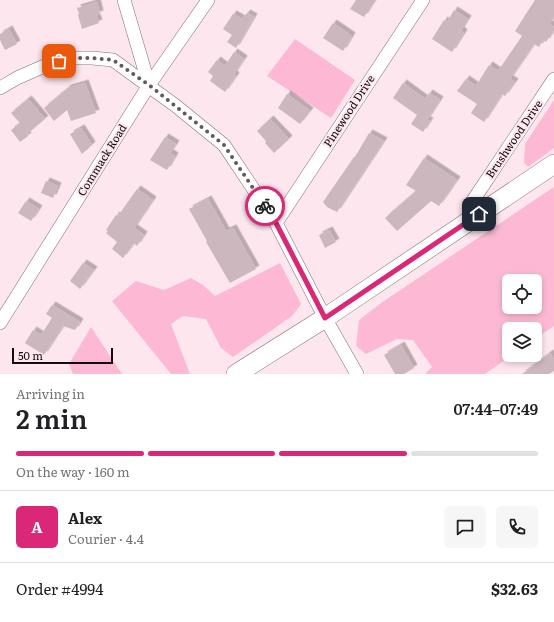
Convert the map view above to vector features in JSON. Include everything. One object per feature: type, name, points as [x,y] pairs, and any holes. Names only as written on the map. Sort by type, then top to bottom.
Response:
[{"type":"main road","points":[[236,374],[325,318],[554,164]]},
{"type":"street","points":[[124,0],[149,85]]},
{"type":"street","name":"Commack Road","points":[[0,323],[149,85],[208,0]]},
{"type":"street","name":"Pinewood Drive","points":[[276,223],[423,0]]},
{"type":"street","points":[[0,88],[17,78],[49,64],[69,58],[113,60],[149,85],[224,145],[276,223],[325,318],[357,374]]},
{"type":"street","name":"Brushwood Drive","points":[[467,222],[472,202],[554,79]]},
{"type":"shaded area","points":[[295,39],[355,80],[331,118],[267,76]]},
{"type":"shaded area","points":[[554,100],[554,148],[528,167],[524,162],[525,144]]},
{"type":"shaded area","points":[[554,187],[554,326],[542,334],[542,322],[502,322],[502,362],[485,374],[425,374],[432,367],[413,340],[397,339],[366,354],[356,346],[359,320],[381,303]]},
{"type":"shaded area","points":[[280,263],[301,304],[292,316],[233,357],[221,348],[206,319],[183,316],[171,324],[190,374],[171,374],[112,301],[136,281],[164,290],[191,278],[203,285],[215,296]]},
{"type":"shaded area","points":[[91,327],[122,374],[73,374],[69,364]]},
{"type":"building","points":[[356,0],[375,0],[364,17],[350,9]]},
{"type":"building","points":[[535,0],[554,0],[554,16],[549,24],[554,27],[554,30],[546,42],[543,40],[539,47],[534,44],[510,79],[515,82],[505,96],[502,94],[484,122],[471,113],[477,104],[457,91],[466,79],[476,86],[489,65],[498,71],[522,36],[515,31]]},
{"type":"building","points":[[97,2],[100,14],[96,15],[99,23],[82,29],[77,8]]},
{"type":"building","points":[[454,10],[468,19],[461,30],[464,33],[452,52],[432,39],[444,20],[447,22]]},
{"type":"building","points":[[247,13],[254,17],[236,48],[227,42],[232,35],[223,29],[233,14],[242,19]]},
{"type":"building","points":[[333,23],[352,36],[343,51],[323,38]]},
{"type":"building","points":[[9,29],[17,44],[5,50],[0,40],[0,34]]},
{"type":"building","points":[[234,52],[244,59],[234,74],[236,76],[225,92],[210,81],[213,76],[208,72],[217,60],[225,66]]},
{"type":"building","points":[[85,83],[96,113],[71,121],[67,110],[54,121],[44,108],[68,88]]},
{"type":"building","points":[[403,83],[425,99],[429,93],[440,100],[427,120],[430,121],[423,132],[411,124],[417,115],[393,98]]},
{"type":"building","points":[[287,94],[310,111],[300,124],[278,108]]},
{"type":"building","points":[[28,99],[45,119],[20,142],[11,130],[20,123],[11,113]]},
{"type":"building","points":[[270,119],[289,139],[274,153],[257,131]]},
{"type":"building","points":[[81,128],[92,145],[82,154],[70,134]]},
{"type":"building","points":[[369,133],[384,141],[337,212],[327,207],[323,202],[355,157]]},
{"type":"building","points":[[165,137],[176,144],[170,153],[175,156],[167,170],[150,160]]},
{"type":"building","points":[[424,158],[457,180],[439,206],[431,201],[397,231],[385,218],[416,191],[406,185]]},
{"type":"building","points":[[46,181],[58,186],[53,198],[41,193]]},
{"type":"building","points":[[137,189],[153,200],[134,228],[144,235],[137,246],[134,243],[123,258],[112,249],[117,242],[106,233],[108,231],[106,230]]},
{"type":"building","points":[[208,199],[226,231],[233,228],[256,269],[230,283],[189,209]]},
{"type":"building","points":[[26,201],[39,209],[31,221],[18,213]]},
{"type":"building","points":[[329,230],[336,242],[325,248],[319,235]]},
{"type":"building","points":[[83,263],[94,270],[80,289],[70,281]]},
{"type":"building","points":[[52,305],[80,322],[75,330],[63,326],[44,355],[25,343],[33,330],[41,335],[52,318],[46,314]]},
{"type":"building","points":[[401,345],[414,368],[404,374],[395,374],[384,355]]},
{"type":"building","points":[[550,353],[554,360],[554,371],[549,374],[522,374],[538,362],[542,362],[542,359]]},
{"type":"way so far","points":[[59,61],[69,58],[113,60],[149,85],[224,145],[265,206]]},
{"type":"route","points":[[265,206],[276,223],[325,318],[479,214]]}]
